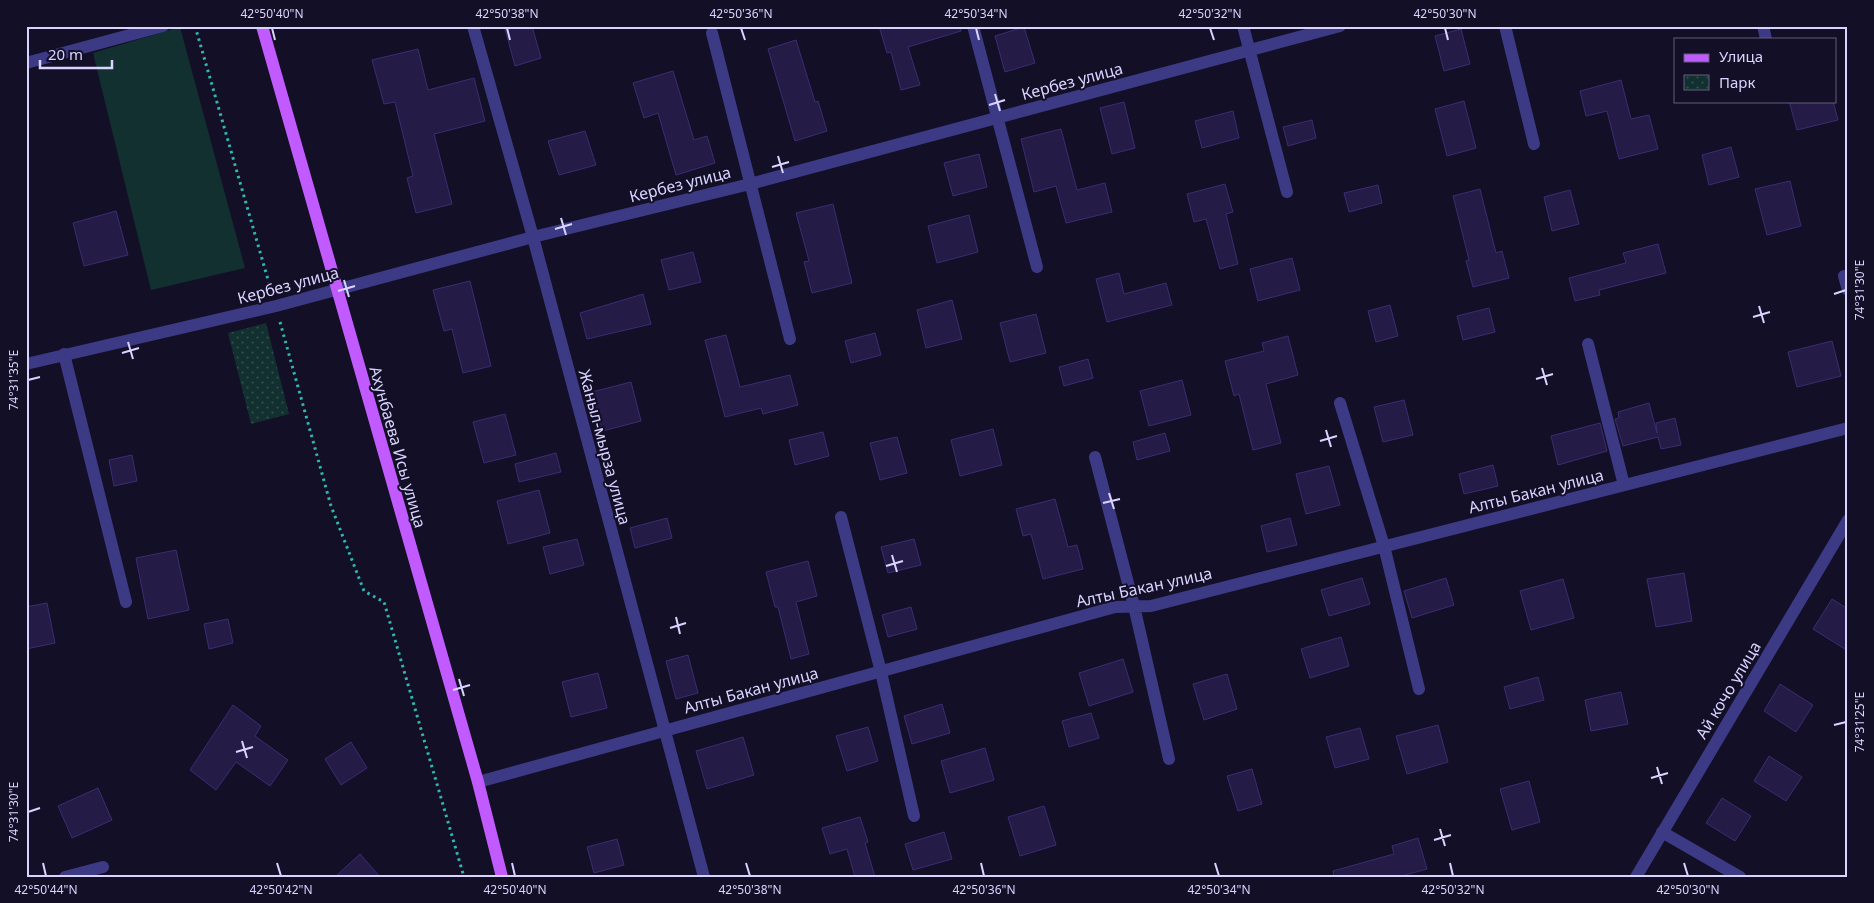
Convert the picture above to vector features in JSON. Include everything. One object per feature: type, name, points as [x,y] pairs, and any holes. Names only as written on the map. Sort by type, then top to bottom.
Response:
[{"type":"main road","name":"Ахунбаева Исы улица","points":[[262,26],[478,782],[502,877]]},
{"type":"street","points":[[26,63],[163,26]]},
{"type":"street","name":"Жаныл-мырза улица","points":[[473,26],[533,237],[704,877]]},
{"type":"street","points":[[973,26],[1037,267]]},
{"type":"street","points":[[1243,26],[1287,192]]},
{"type":"street","name":"Кербез улица","points":[[26,364],[276,306],[533,237],[750,184],[1340,26]]},
{"type":"street","points":[[1505,26],[1534,144]]},
{"type":"street","points":[[712,33],[790,339]]},
{"type":"street","points":[[1844,276],[1848,290]]},
{"type":"street","points":[[1588,344],[1624,485]]},
{"type":"street","points":[[64,354],[126,602]]},
{"type":"street","points":[[1340,403],[1384,546],[1419,689]]},
{"type":"street","name":"Алты Бакан улица","points":[[478,782],[1115,607],[1151,606],[1848,428]]},
{"type":"street","points":[[1095,457],[1134,606],[1169,759]]},
{"type":"street","points":[[840,516],[881,672],[914,816]]},
{"type":"street","name":"Ай кочо улица","points":[[1636,877],[1848,520]]},
{"type":"street","points":[[1662,832],[1740,877]]},
{"type":"street","points":[[65,877],[103,867]]},
{"type":"path","points":[[195,26],[276,306],[331,506],[364,591],[384,602],[464,877]]},
{"type":"green space","points":[[180,27],[245,268],[151,290],[93,53]]},
{"type":"green space","points":[[266,323],[289,414],[251,424],[228,333]]},
{"type":"building","points":[[516,26],[532,26],[541,58],[515,66],[505,29]]},
{"type":"building","points":[[879,26],[961,26],[961,31],[908,47],[920,85],[901,90],[891,52],[887,53]]},
{"type":"building","points":[[1024,27],[1035,63],[1005,72],[995,36]]},
{"type":"building","points":[[1461,29],[1470,64],[1444,71],[1435,36]]},
{"type":"building","points":[[796,40],[815,102],[818,101],[827,131],[795,141],[768,49]]},
{"type":"building","points":[[418,49],[428,90],[474,78],[485,121],[434,134],[452,204],[416,213],[407,178],[413,176],[395,102],[384,104],[372,60]]},
{"type":"building","points":[[673,71],[694,140],[707,136],[715,163],[676,175],[658,113],[644,118],[633,83]]},
{"type":"building","points":[[1621,80],[1631,119],[1649,115],[1658,149],[1619,159],[1607,111],[1586,116],[1580,91]]},
{"type":"building","points":[[1464,101],[1476,148],[1447,156],[1435,109]]},
{"type":"building","points":[[1124,102],[1135,148],[1112,154],[1100,108]]},
{"type":"building","points":[[1789,102],[1833,102],[1838,120],[1797,130]]},
{"type":"building","points":[[1233,111],[1239,138],[1202,148],[1195,121]]},
{"type":"building","points":[[1312,120],[1316,138],[1288,146],[1283,127]]},
{"type":"building","points":[[1061,129],[1077,190],[1105,183],[1112,212],[1066,223],[1056,186],[1034,192],[1021,139]]},
{"type":"building","points":[[585,131],[596,165],[559,175],[548,141]]},
{"type":"building","points":[[1731,147],[1739,177],[1709,185],[1702,155]]},
{"type":"building","points":[[979,154],[987,187],[953,196],[944,163]]},
{"type":"building","points":[[1790,181],[1801,226],[1767,235],[1755,189]]},
{"type":"building","points":[[1225,184],[1233,212],[1226,214],[1238,264],[1220,269],[1206,219],[1194,222],[1187,194]]},
{"type":"building","points":[[1378,185],[1382,203],[1349,212],[1344,193]]},
{"type":"building","points":[[1480,189],[1496,253],[1502,251],[1509,278],[1473,287],[1466,261],[1469,260],[1453,196]]},
{"type":"building","points":[[1570,190],[1579,224],[1552,231],[1544,197]]},
{"type":"building","points":[[833,204],[852,283],[812,293],[804,262],[809,261],[796,213]]},
{"type":"building","points":[[116,211],[128,255],[84,266],[73,223]]},
{"type":"building","points":[[969,215],[978,252],[937,263],[928,226]]},
{"type":"building","points":[[1658,244],[1666,273],[1599,290],[1600,295],[1575,301],[1569,278],[1626,263],[1623,253]]},
{"type":"building","points":[[693,252],[701,282],[669,290],[661,260]]},
{"type":"building","points":[[1292,258],[1300,290],[1258,301],[1250,269]]},
{"type":"building","points":[[1119,273],[1124,294],[1166,283],[1172,305],[1107,322],[1096,279]]},
{"type":"building","points":[[470,281],[491,366],[463,373],[452,329],[444,331],[433,290]]},
{"type":"building","points":[[643,294],[651,324],[587,339],[580,313]]},
{"type":"building","points":[[952,300],[962,339],[926,348],[917,310]]},
{"type":"building","points":[[1390,305],[1398,336],[1376,342],[1368,311]]},
{"type":"building","points":[[1489,308],[1495,332],[1463,340],[1457,316]]},
{"type":"building","points":[[1036,314],[1046,353],[1010,362],[1000,323]]},
{"type":"building","points":[[875,333],[881,355],[851,363],[845,341]]},
{"type":"building","points":[[726,335],[740,387],[790,375],[798,405],[763,414],[761,408],[725,417],[705,340]]},
{"type":"building","points":[[1288,336],[1298,375],[1266,384],[1281,443],[1253,450],[1239,394],[1234,396],[1225,361],[1264,351],[1262,343]]},
{"type":"building","points":[[1832,341],[1841,376],[1797,387],[1788,352]]},
{"type":"building","points":[[1088,359],[1093,378],[1064,386],[1059,367]]},
{"type":"building","points":[[1182,380],[1191,415],[1149,426],[1140,391]]},
{"type":"building","points":[[631,382],[641,421],[599,432],[588,393]]},
{"type":"building","points":[[1404,400],[1413,435],[1383,442],[1374,407]]},
{"type":"building","points":[[1649,403],[1657,433],[1656,423],[1675,418],[1681,445],[1661,449],[1658,437],[1623,446],[1615,419],[1619,418],[1618,412]]},
{"type":"building","points":[[505,414],[516,455],[484,463],[473,422]]},
{"type":"building","points":[[1600,423],[1607,451],[1558,465],[1551,436]]},
{"type":"building","points":[[993,429],[1002,465],[960,476],[951,440]]},
{"type":"building","points":[[823,432],[829,456],[795,465],[789,440]]},
{"type":"building","points":[[1165,433],[1170,451],[1137,460],[1133,442]]},
{"type":"building","points":[[897,437],[907,473],[880,480],[870,443]]},
{"type":"building","points":[[556,453],[561,472],[519,482],[515,464]]},
{"type":"building","points":[[132,455],[137,481],[114,486],[109,460]]},
{"type":"building","points":[[1493,465],[1498,486],[1464,494],[1459,474]]},
{"type":"building","points":[[1329,466],[1340,505],[1306,514],[1296,474]]},
{"type":"building","points":[[539,490],[550,533],[508,544],[497,501]]},
{"type":"building","points":[[1055,499],[1068,547],[1077,545],[1083,569],[1043,579],[1031,534],[1023,536],[1016,509]]},
{"type":"building","points":[[667,518],[672,538],[635,548],[630,528]]},
{"type":"building","points":[[1290,518],[1297,545],[1267,552],[1261,526]]},
{"type":"building","points":[[577,539],[584,565],[550,574],[543,547]]},
{"type":"building","points":[[914,539],[921,565],[888,573],[881,547]]},
{"type":"building","points":[[176,550],[189,610],[148,619],[136,558]]},
{"type":"building","points":[[808,561],[817,596],[796,602],[809,654],[791,659],[778,607],[775,607],[766,572]]},
{"type":"building","points":[[1684,573],[1692,621],[1656,627],[1647,579]]},
{"type":"building","points":[[1362,578],[1370,604],[1329,616],[1321,590]]},
{"type":"building","points":[[1446,578],[1454,605],[1412,618],[1404,591]]},
{"type":"building","points":[[1563,579],[1574,618],[1531,630],[1520,591]]},
{"type":"building","points":[[1832,599],[1848,609],[1848,651],[1813,629]]},
{"type":"building","points":[[47,603],[55,643],[26,649],[26,607]]},
{"type":"building","points":[[911,607],[917,629],[888,637],[882,615]]},
{"type":"building","points":[[228,619],[233,643],[209,649],[204,624]]},
{"type":"building","points":[[1341,637],[1349,666],[1310,678],[1301,649]]},
{"type":"building","points":[[688,655],[698,693],[676,699],[666,661]]},
{"type":"building","points":[[1123,659],[1133,692],[1089,706],[1079,673]]},
{"type":"building","points":[[598,673],[607,708],[571,717],[562,682]]},
{"type":"building","points":[[1227,674],[1237,709],[1204,720],[1193,684]]},
{"type":"building","points":[[1538,677],[1544,700],[1510,709],[1504,687]]},
{"type":"building","points":[[1780,684],[1813,705],[1796,732],[1764,711]]},
{"type":"building","points":[[1621,692],[1628,724],[1591,731],[1585,700]]},
{"type":"building","points":[[942,704],[950,733],[912,744],[904,716]]},
{"type":"building","points":[[233,705],[261,726],[255,736],[288,760],[270,786],[236,762],[216,790],[190,770]]},
{"type":"building","points":[[1091,713],[1099,738],[1069,747],[1062,721]]},
{"type":"building","points":[[1438,725],[1448,762],[1407,774],[1396,736]]},
{"type":"building","points":[[868,727],[878,761],[847,771],[836,736]]},
{"type":"building","points":[[1360,728],[1369,759],[1335,768],[1326,737]]},
{"type":"building","points":[[743,737],[754,775],[707,789],[696,751]]},
{"type":"building","points":[[351,742],[367,768],[341,785],[325,759]]},
{"type":"building","points":[[985,748],[994,780],[950,793],[941,761]]},
{"type":"building","points":[[1769,756],[1802,777],[1786,801],[1754,781]]},
{"type":"building","points":[[1252,769],[1262,804],[1238,811],[1227,776]]},
{"type":"building","points":[[1529,781],[1540,822],[1512,830],[1500,789]]},
{"type":"building","points":[[98,788],[112,820],[72,838],[58,806]]},
{"type":"building","points":[[1722,798],[1751,816],[1735,841],[1706,823]]},
{"type":"building","points":[[1044,806],[1056,845],[1020,856],[1008,817]]},
{"type":"building","points":[[860,817],[868,842],[865,843],[875,877],[855,877],[847,849],[830,854],[822,828]]},
{"type":"building","points":[[944,832],[952,859],[913,870],[905,844]]},
{"type":"building","points":[[1418,838],[1427,869],[1398,877],[1334,877],[1333,871],[1394,854],[1392,846]]},
{"type":"building","points":[[617,839],[624,865],[594,873],[587,847]]},
{"type":"building","points":[[360,854],[380,877],[335,877]]}]
